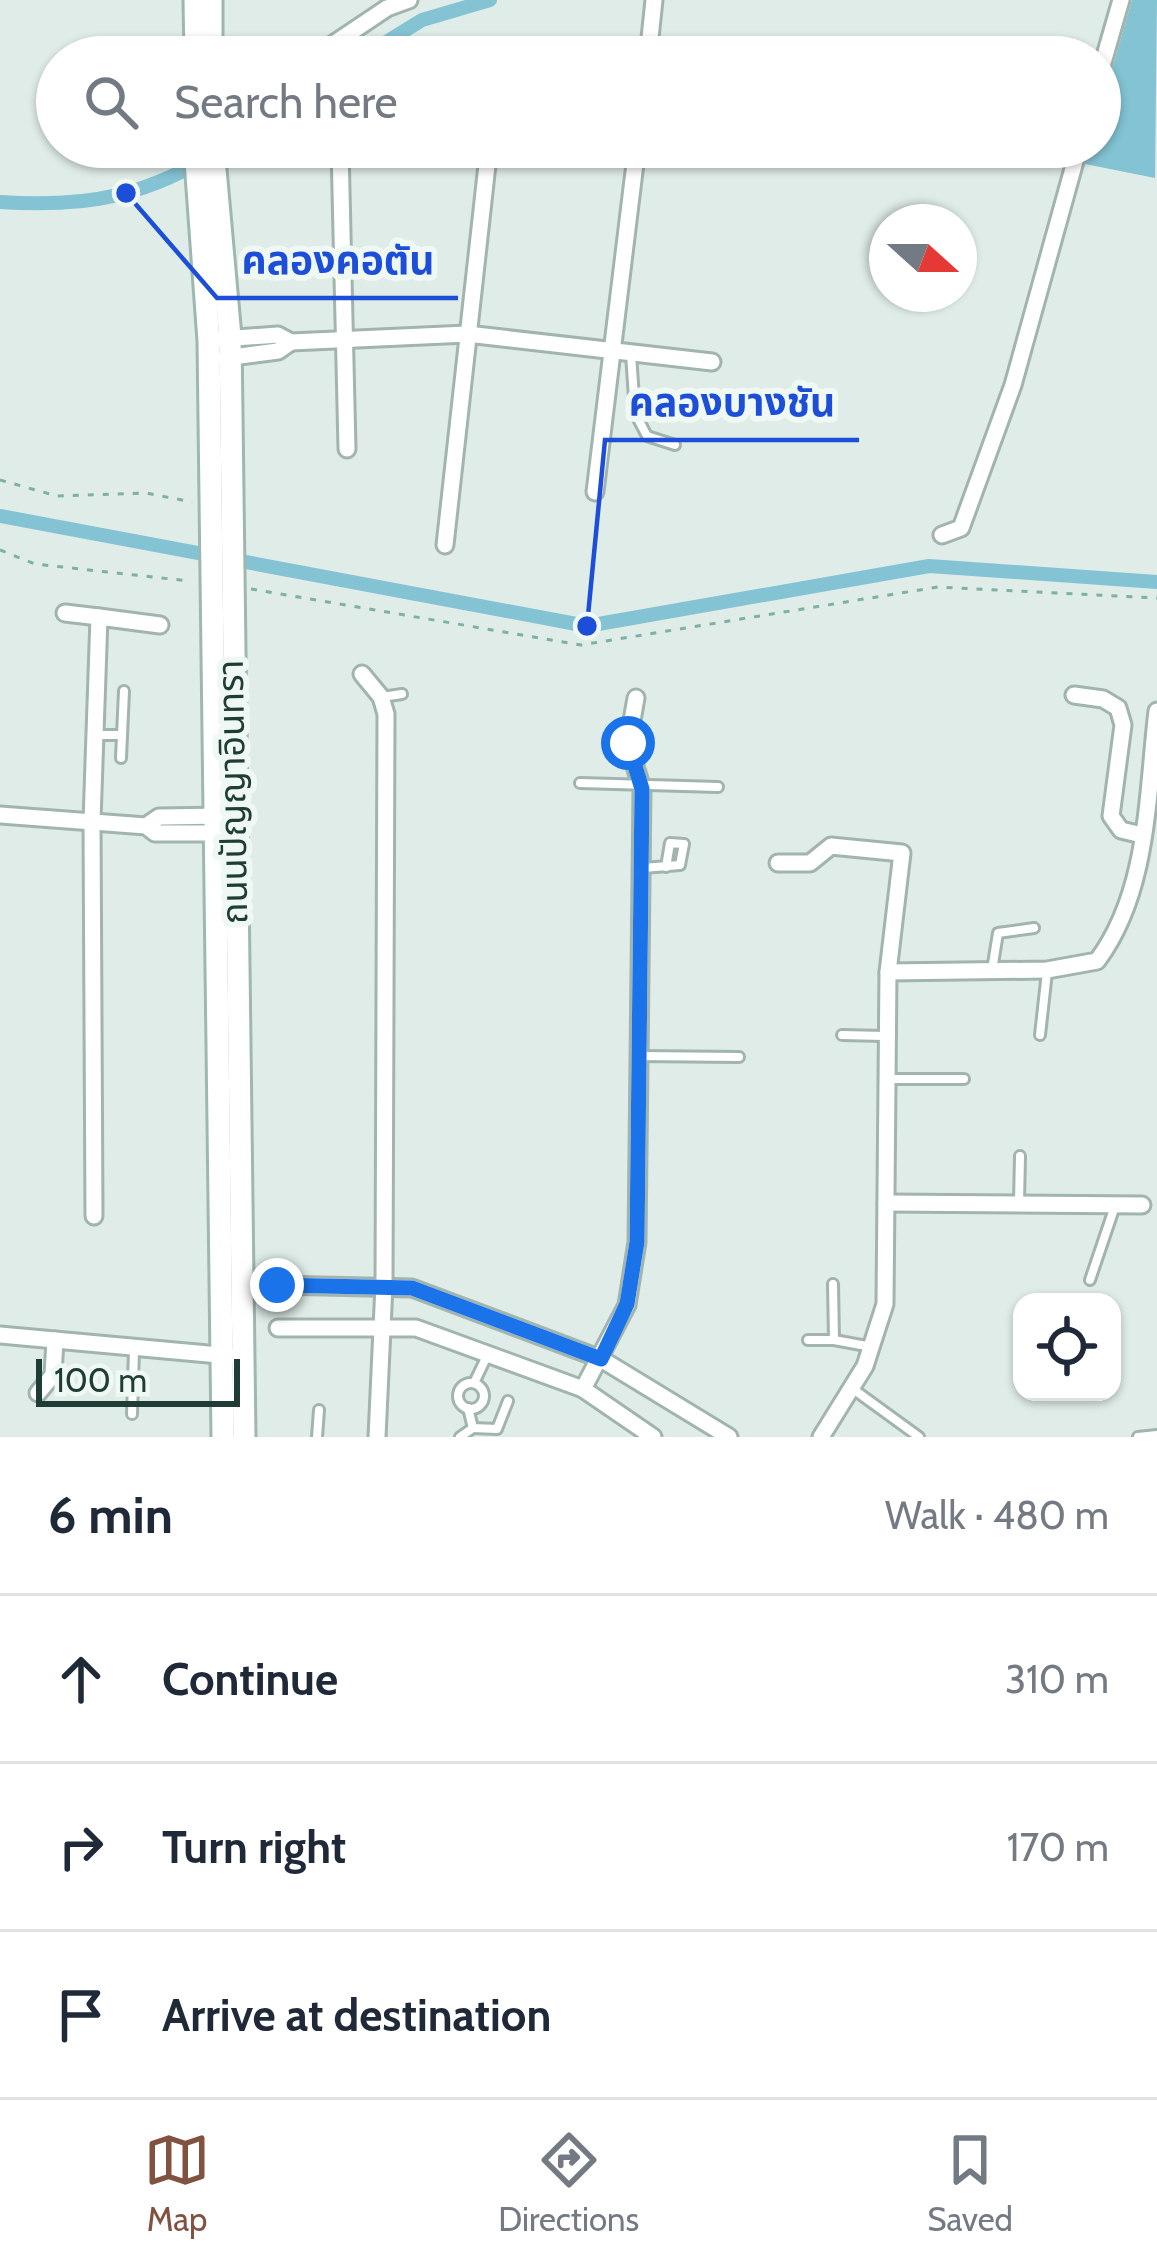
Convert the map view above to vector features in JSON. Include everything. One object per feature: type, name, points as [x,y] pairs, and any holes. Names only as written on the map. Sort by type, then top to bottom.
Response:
[{"type":"main road","points":[[196,0],[196,36]]},
{"type":"main road","points":[[211,0],[211,36]]},
{"type":"main road","name":"ถนนปัญญาอินทรา","points":[[200,168],[208,203],[219,349],[217,510],[229,596],[223,825],[231,1356],[224,1437]]},
{"type":"main road","name":"ถนนปัญญาอินทรา","points":[[208,203],[211,168]]},
{"type":"main road","name":"ถนนปัญญาอินทรา","points":[[223,825],[238,1286],[260,1328],[231,1356]]},
{"type":"main road","name":"ถนนปัญญาอินทรา","points":[[231,1356],[244,1437]]},
{"type":"street","points":[[345,36],[387,8],[410,0]]},
{"type":"street","points":[[650,36],[654,0]]},
{"type":"street","points":[[1111,36],[1121,0]]},
{"type":"street","points":[[340,168],[347,449]]},
{"type":"street","points":[[445,545],[486,168]]},
{"type":"street","points":[[595,492],[634,168]]},
{"type":"street","points":[[942,535],[962,528],[985,474],[1073,168]]},
{"type":"street","points":[[219,349],[278,335],[291,342],[467,334],[712,362]]},
{"type":"street","points":[[65,613],[160,625]]},
{"type":"street","points":[[94,1216],[92,821],[98,617]]},
{"type":"street","points":[[362,674],[381,697],[386,714],[384,1285],[377,1437]]},
{"type":"street","points":[[1075,695],[1103,699],[1118,708],[1124,725],[1112,816],[1121,830],[1142,836]]},
{"type":"street","points":[[583,1389],[634,1280],[642,789],[628,743],[636,698]]},
{"type":"street","points":[[888,972],[1047,970],[1097,961],[1116,936],[1130,903],[1157,711]]},
{"type":"street","points":[[0,815],[146,826],[158,833],[223,825]]},
{"type":"street","points":[[778,863],[810,863],[831,846],[902,853],[884,1036],[885,1304],[873,1348],[821,1437]]},
{"type":"street","points":[[886,1203],[1142,1205]]},
{"type":"street","points":[[238,1286],[412,1288],[601,1359],[729,1437]]},
{"type":"street","points":[[260,1328],[416,1328],[583,1389],[653,1437]]},
{"type":"street","points":[[0,1335],[231,1356]]},
{"type":"street","points":[[38,1393],[53,1375],[55,1340]]},
{"type":"lane","points":[[631,352],[635,413],[647,436],[675,445]]},
{"type":"lane","points":[[121,758],[124,691]]},
{"type":"lane","points":[[381,697],[402,694]]},
{"type":"lane","points":[[93,735],[122,736]]},
{"type":"lane","points":[[580,783],[642,789],[718,788]]},
{"type":"lane","points":[[640,868],[666,867]]},
{"type":"lane","points":[[992,972],[998,933],[1034,928]]},
{"type":"lane","points":[[1040,1035],[1047,970]]},
{"type":"lane","points":[[842,1035],[884,1036]]},
{"type":"lane","points":[[636,1056],[739,1058]]},
{"type":"lane","points":[[885,1079],[964,1079]]},
{"type":"lane","points":[[1019,1204],[1020,1156]]},
{"type":"lane","points":[[1090,1280],[1115,1205]]},
{"type":"lane","points":[[833,1284],[834,1340]]},
{"type":"lane","points":[[808,1340],[873,1348]]},
{"type":"lane","points":[[132,1414],[134,1347]]},
{"type":"lane","points":[[473,1428],[458,1393],[474,1383],[488,1354]]},
{"type":"lane","points":[[468,1408],[483,1399],[474,1383]]},
{"type":"lane","points":[[853,1389],[919,1437]]},
{"type":"lane","points":[[460,1437],[473,1428],[497,1429],[508,1402]]},
{"type":"lane","points":[[317,1437],[319,1410]]},
{"type":"lane","points":[[1138,1437],[1157,1435]]},
{"type":"path","points":[[0,480],[57,496],[146,493],[217,510]]},
{"type":"path","points":[[0,550],[35,564],[189,581]]},
{"type":"path","points":[[229,596],[345,601],[581,645],[938,587],[1157,598]]},
{"type":"water","points":[[1132,0],[1157,0],[1155,178],[1105,168],[1121,168],[1121,38]]},
{"type":"waterway","points":[[396,36],[422,20],[490,0]]},
{"type":"waterway","points":[[0,202],[90,200],[144,188],[189,168]]},
{"type":"waterway","points":[[0,516],[587,626],[929,566],[1157,582]]},
{"type":"place","name":"คลองคอตัน","points":[[126,193]]},
{"type":"place","name":"คลองบางชัน","points":[[587,626]]},
{"type":"route","points":[[277,1285],[412,1288],[601,1359],[627,1304],[637,1242],[642,789],[628,743]]}]
